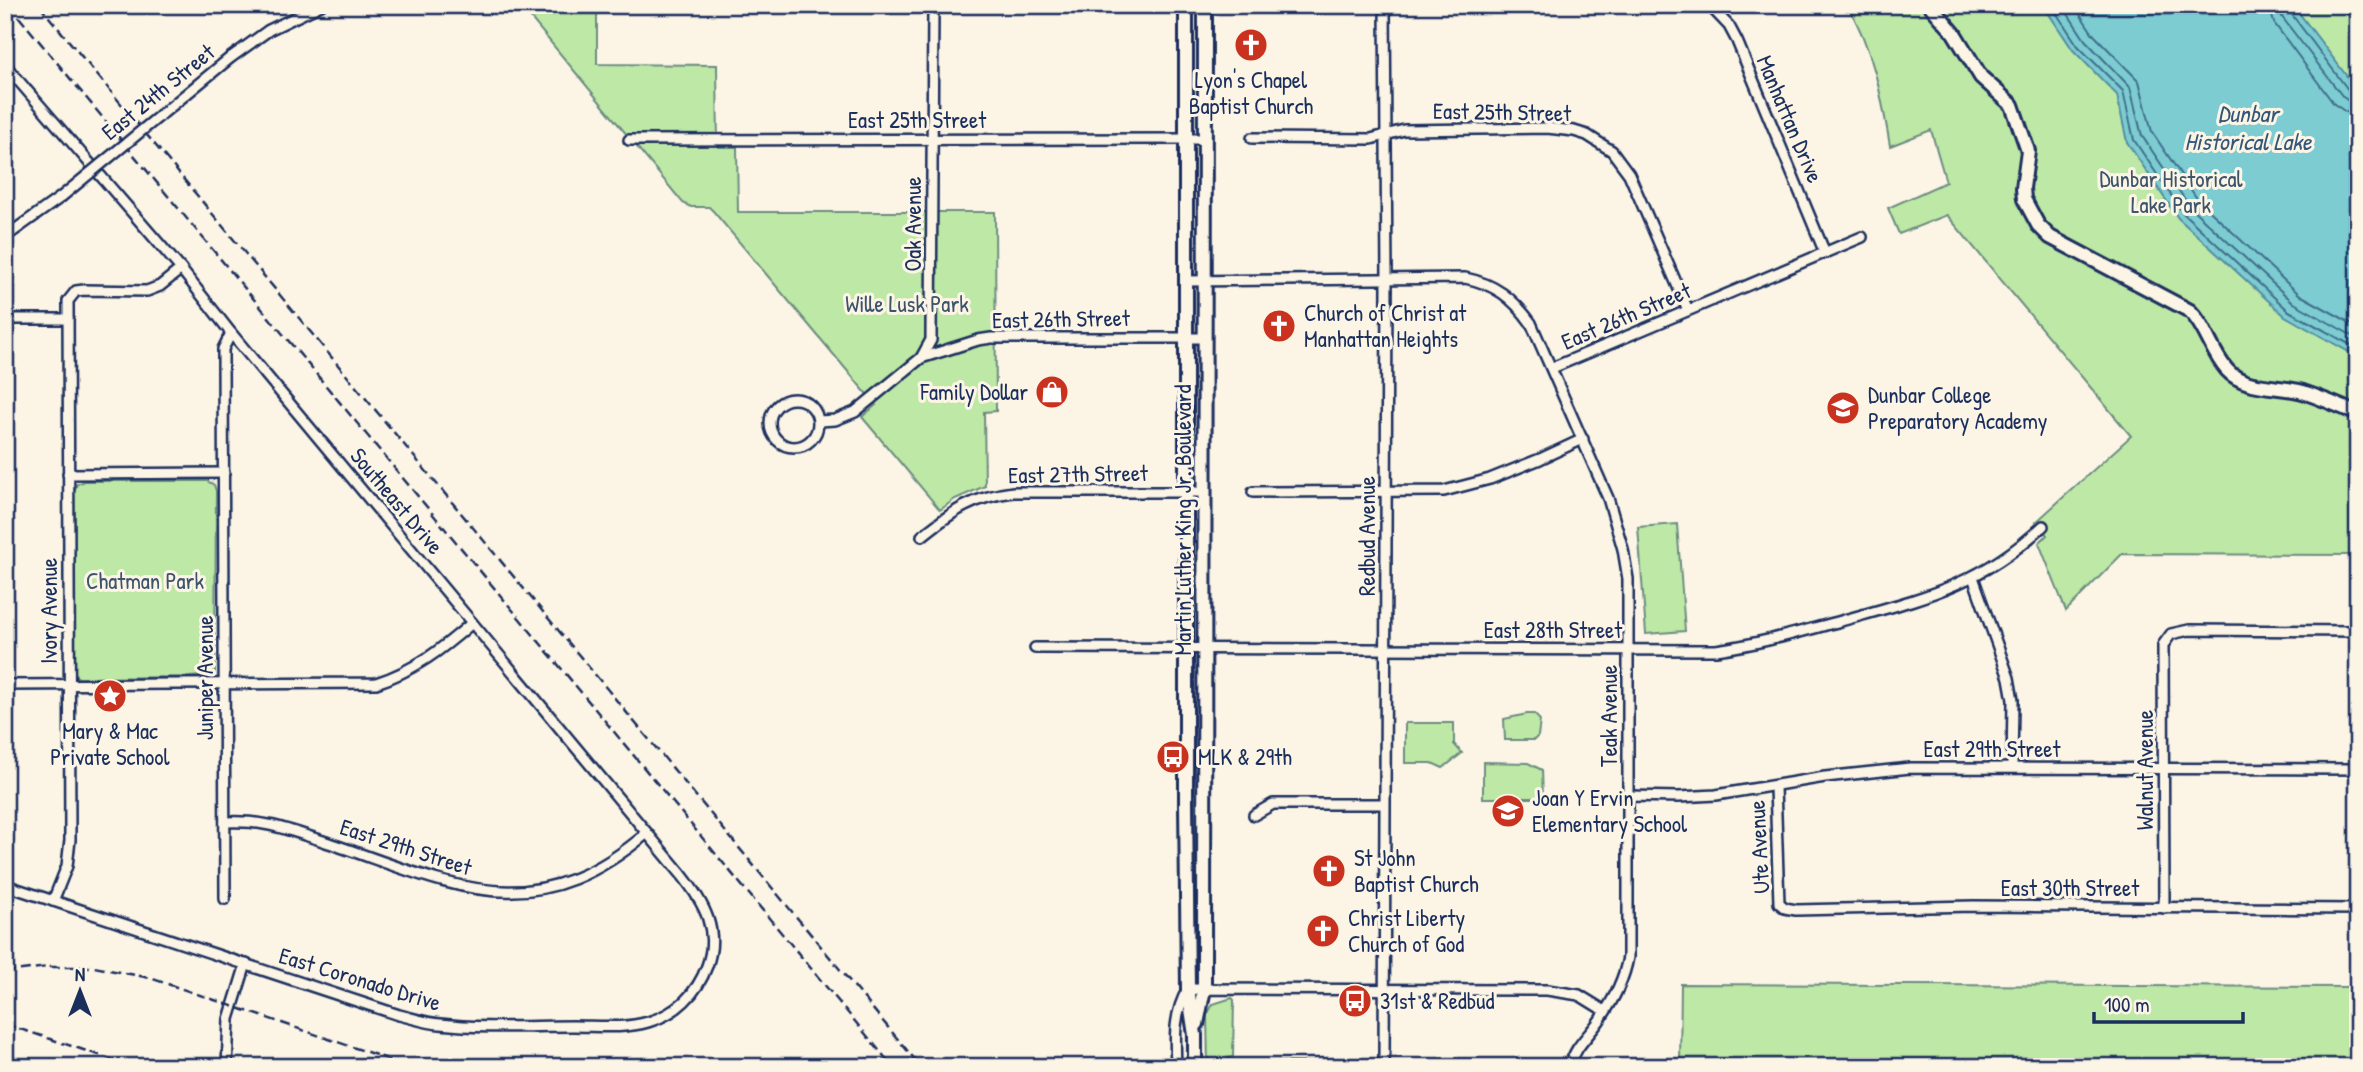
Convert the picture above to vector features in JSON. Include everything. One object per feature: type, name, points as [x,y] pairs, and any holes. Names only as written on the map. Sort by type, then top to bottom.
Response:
[{"type":"main road","name":"Martin Luther King Jr. Boulevard","points":[[1186,5],[1188,989],[1195,1035],[1195,1067]]},
{"type":"main road","name":"Martin Luther King Jr. Boulevard","points":[[1195,1035],[1204,989],[1205,5]]},
{"type":"main road","points":[[1930,5],[1954,33],[1980,77],[2012,105],[2028,151],[2024,200],[2038,225],[2050,237],[2190,311],[2199,320],[2226,370],[2235,377],[2260,386],[2303,392],[2358,414]]},
{"type":"main road","points":[[2347,5],[2358,12]]},
{"type":"street","name":"East 24th Street","points":[[5,237],[61,197],[230,58],[269,30],[321,5]]},
{"type":"street","name":"Oak Avenue","points":[[921,358],[931,340],[932,331],[933,5]]},
{"type":"street","name":"Redbud Avenue","points":[[1384,1067],[1387,279],[1385,5]]},
{"type":"street","name":"Manhattan Drive","points":[[1709,5],[1729,26],[1737,41],[1825,253]]},
{"type":"street","name":"Southeast Drive","points":[[5,65],[181,269],[231,333],[696,893],[708,915],[713,944],[701,980]]},
{"type":"street","name":"East 25th Street","points":[[1252,138],[1371,139],[1404,130],[1559,128],[1587,135],[1622,162],[1635,185],[1688,310]]},
{"type":"street","name":"East 25th Street","points":[[629,140],[1204,139]]},
{"type":"street","name":"East 26th Street","points":[[1185,281],[1465,278],[1501,291],[1512,299],[1531,323],[1552,368],[1862,237]]},
{"type":"street","points":[[5,319],[68,318],[68,301],[76,291],[146,290],[160,286],[181,269]]},
{"type":"street","name":"Ivory Avenue","points":[[53,901],[67,866],[70,840],[68,318]]},
{"type":"street","name":"Juniper Avenue","points":[[225,899],[223,349],[231,333]]},
{"type":"street","name":"East 26th Street","points":[[921,358],[991,338],[1204,338]]},
{"type":"street","points":[[819,421],[835,421],[855,412],[921,358]]},
{"type":"street","name":"Teak Avenue","points":[[1552,368],[1608,498],[1623,549],[1628,579],[1628,957],[1626,971],[1605,1012]]},
{"type":"street","points":[[792,399],[809,404],[816,411],[819,421],[814,438],[805,445],[796,447],[779,442],[770,426],[775,408],[785,400],[792,399]]},
{"type":"street","points":[[1253,492],[1444,491],[1466,486],[1540,459],[1583,439]]},
{"type":"street","points":[[68,474],[224,473]]},
{"type":"street","name":"East 27th Street","points":[[922,536],[953,511],[988,495],[1013,492],[1204,492]]},
{"type":"street","name":"East 28th Street","points":[[1035,648],[1716,650],[1760,643],[1924,598],[1973,578],[2007,557],[2043,526]]},
{"type":"street","points":[[1973,578],[2009,678],[2013,700],[2012,767]]},
{"type":"street","points":[[5,685],[376,683],[419,665],[439,652],[472,623]]},
{"type":"street","name":"Walnut Avenue","points":[[2164,908],[2164,645],[2171,634],[2189,630],[2358,631]]},
{"type":"street","name":"East 29th Street","points":[[1628,796],[1706,796],[1910,768],[2358,769]]},
{"type":"street","name":"Ute Avenue","points":[[1775,787],[1779,903],[1782,905]]},
{"type":"street","points":[[1254,815],[1273,804],[1384,804]]},
{"type":"street","name":"East 29th Street","points":[[225,822],[264,822],[456,886],[510,893],[545,888],[584,875],[623,853],[647,833]]},
{"type":"street","name":"East Coronado Drive","points":[[5,885],[399,1015],[438,1024],[621,1026],[647,1023],[681,1005],[695,991],[701,980]]},
{"type":"street","name":"East 30th Street","points":[[1782,905],[1796,910],[1973,906],[2358,909]]},
{"type":"street","points":[[227,1067],[229,1018],[246,964]]},
{"type":"street","points":[[1176,1067],[1177,1017],[1180,1002],[1188,989],[1565,991],[1579,995],[1605,1012],[1573,1055],[1570,1067]]},
{"type":"green space","name":"Wille Lusk Park","points":[[520,5],[595,5],[597,64],[717,65],[718,147],[737,147],[738,212],[995,212],[996,411],[984,412],[985,486],[955,499],[940,510],[862,417],[876,405],[714,212],[709,207],[691,207],[683,203]]},
{"type":"green space","name":"Dunbar Historical Lake Park","points":[[1847,5],[2358,5],[2358,555],[2122,554],[2066,611],[2039,543],[2047,535],[2036,522],[2131,436],[1947,215],[1899,234],[1888,208],[1946,182],[1931,130],[1890,146],[1870,56]]},
{"type":"green space","name":"Chatman Park","points":[[85,481],[207,481],[214,485],[215,675],[75,676],[74,492],[77,484]]},
{"type":"green space","points":[[1677,524],[1685,631],[1646,634],[1638,527]]},
{"type":"green space","points":[[1534,714],[1540,720],[1538,736],[1534,740],[1505,740],[1504,719]]},
{"type":"green space","points":[[1405,723],[1454,723],[1454,744],[1462,753],[1443,768],[1432,763],[1405,763]]},
{"type":"green space","points":[[1483,762],[1528,763],[1542,770],[1543,798],[1517,798],[1517,795],[1510,795],[1510,798],[1483,798]]},
{"type":"green space","points":[[1681,984],[2358,987],[2358,1067],[1680,1067]]},
{"type":"green space","points":[[1232,998],[1233,1057],[1228,1058],[1228,1061],[1371,1063],[1375,1067],[1208,1067],[1207,1015],[1213,1004]]},
{"type":"water","name":"Dunbar Historical Lake","points":[[2043,5],[2293,5],[2358,91],[2358,357],[2285,316],[2178,218],[2127,142],[2117,95],[2073,50]]},
{"type":"railway","points":[[9,5],[893,1067]]},
{"type":"railway","points":[[39,5],[921,1067]]},
{"type":"railway","points":[[5,972],[48,967],[94,967],[150,978],[411,1067]]},
{"type":"railway","points":[[5,1024],[135,1067]]},
{"type":"railway","points":[[5,1062],[30,1067]]},
{"type":"place","name":"Lyon's Chapel Baptist Church","points":[[1251,45]]},
{"type":"place","name":"Church of Christ at Manhattan Heights","points":[[1279,326]]},
{"type":"place","name":"Family Dollar","points":[[1052,392]]},
{"type":"place","name":"Dunbar College Preparatory Academy","points":[[1843,408]]},
{"type":"place","name":"Mary & Mac Private School","points":[[110,696]]},
{"type":"place","name":"MLK & 29th","points":[[1173,757]]},
{"type":"place","name":"Joan Y Ervin Elementary School","points":[[1508,811]]},
{"type":"place","name":"St John Baptist Church","points":[[1329,871]]},
{"type":"place","name":"Christ Liberty Church of God","points":[[1323,931]]},
{"type":"place","name":"31st & Redbud","points":[[1355,1001]]}]
